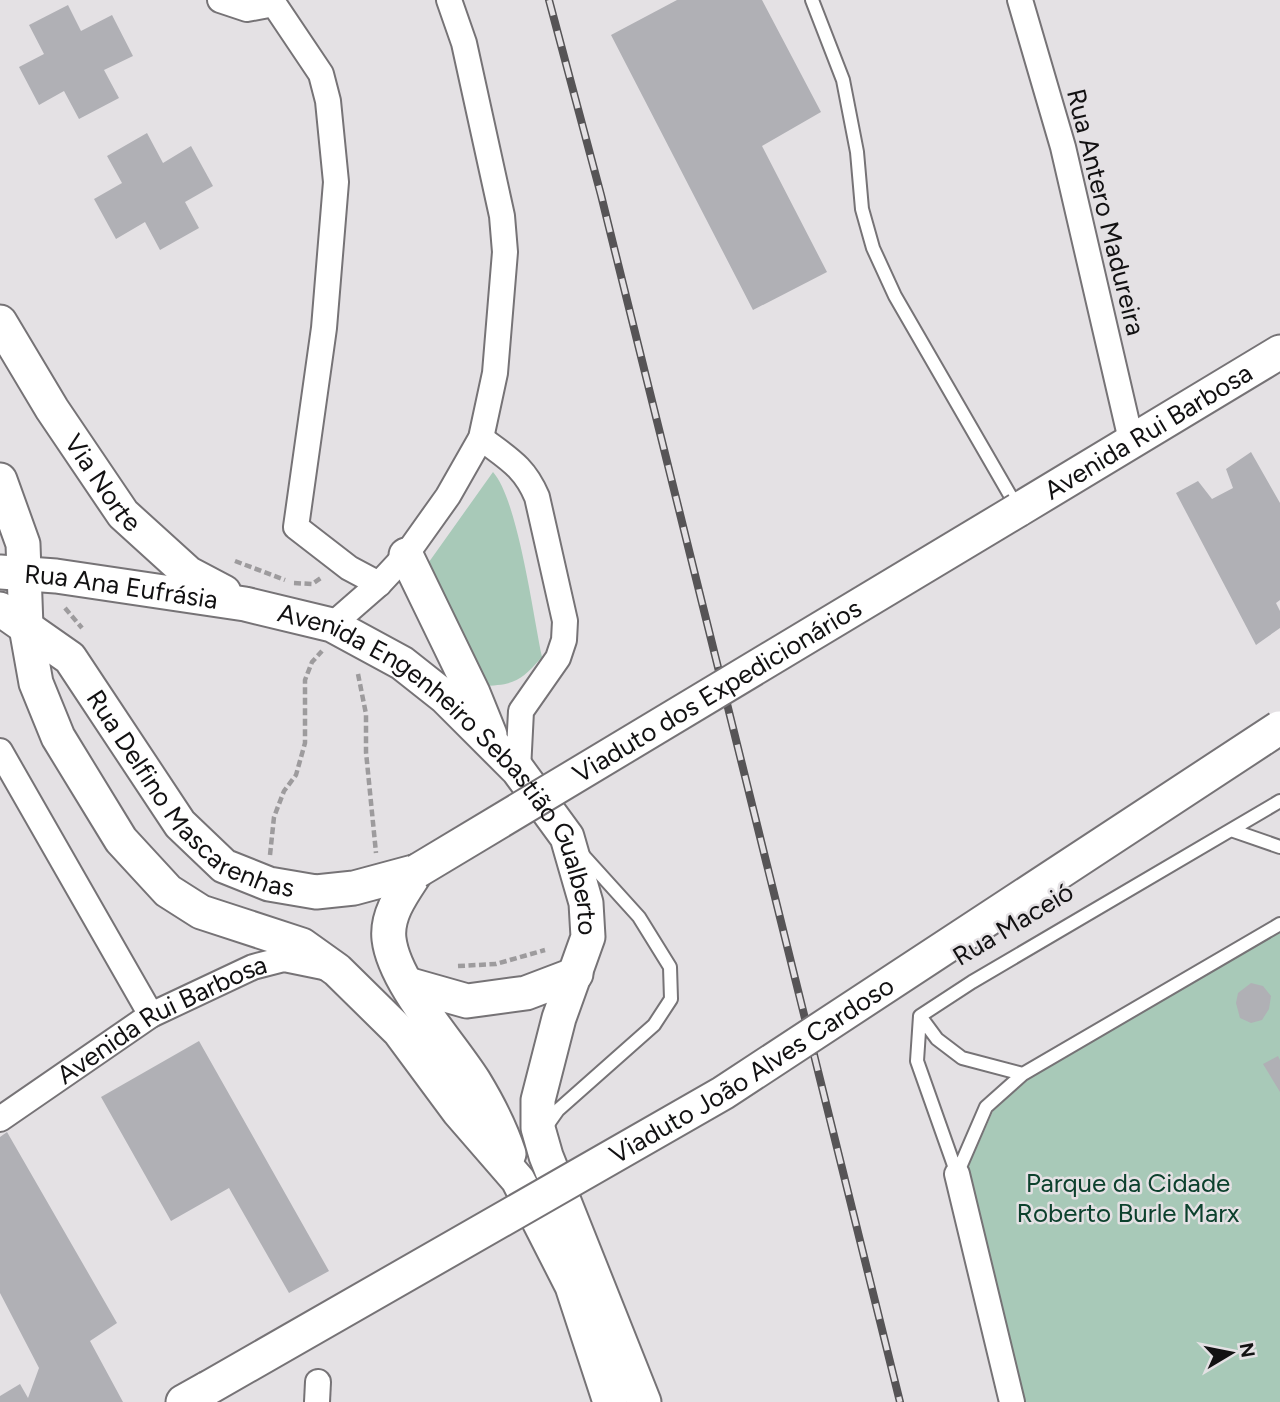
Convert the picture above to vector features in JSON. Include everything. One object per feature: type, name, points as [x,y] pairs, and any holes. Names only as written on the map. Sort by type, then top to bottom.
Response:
[{"type":"main road","name":"Via Norte","points":[[0,322],[52,409],[123,514],[188,573],[244,604]]},
{"type":"main road","name":"Avenida Rui Barbosa","points":[[1018,510],[1280,352]]},
{"type":"main road","points":[[0,480],[23,544],[27,574],[13,618],[58,737],[121,840],[168,891],[201,912],[303,945],[337,970],[399,1031],[459,1112],[518,1180]]},
{"type":"main road","name":"Viaduto dos Expedicionários","points":[[417,871],[1018,510]]},
{"type":"main road","points":[[406,555],[507,760]]},
{"type":"main road","name":"Rua Ana Eufrásia","points":[[27,574],[244,604]]},
{"type":"main road","name":"Avenida Engenheiro Sebastião Gualberto","points":[[244,604],[344,632],[402,663],[445,697],[507,760],[567,837],[586,903],[588,937],[559,1018],[538,1100],[538,1128],[546,1156],[644,1402]]},
{"type":"main road","name":"Rua Delfino Mascarenhas","points":[[13,618],[71,658],[180,824],[224,866],[273,865],[316,892],[354,888],[417,871]]},
{"type":"main road","name":"Viaduto João Alves Cardoso","points":[[196,1395],[723,1093],[1279,728]]},
{"type":"main road","points":[[417,871],[392,911],[389,939],[399,970],[475,1083],[503,1135],[518,1180],[572,1286],[610,1402]]},
{"type":"main road","points":[[407,984],[467,1001],[526,993],[576,974]]},
{"type":"street","points":[[220,0],[247,9],[272,2],[321,74],[328,101],[336,182],[324,328],[296,527],[342,563],[379,584]]},
{"type":"street","points":[[344,632],[379,584],[406,555],[448,496],[481,438],[495,373],[505,252],[502,216],[464,43],[449,0]]},
{"type":"street","name":"Rua Antero Madureira","points":[[1020,0],[1063,147],[1131,440]]},
{"type":"street","points":[[481,438],[523,470],[530,481],[537,497],[565,621],[564,640],[558,659],[521,711],[507,760]]},
{"type":"street","points":[[0,751],[150,1016]]},
{"type":"street","name":"Avenida Rui Barbosa","points":[[0,1119],[150,1016],[253,967],[284,959],[337,970]]},
{"type":"street","points":[[957,1174],[1012,1402]]},
{"type":"lane","points":[[812,0],[843,80],[857,152],[862,209],[873,248],[895,296],[1018,510]]},
{"type":"lane","name":"Rua Maceió","points":[[920,1016],[972,982],[1280,801]]},
{"type":"lane","points":[[1231,830],[1280,847]]},
{"type":"lane","points":[[546,1156],[546,1126],[558,1110],[653,1025],[671,999],[670,967],[639,916],[567,837]]},
{"type":"lane","points":[[957,1174],[986,1107],[1023,1074],[1280,924]]},
{"type":"lane","points":[[920,1016],[937,1039],[962,1058],[1023,1074]]},
{"type":"lane","points":[[920,1016],[917,1061],[957,1174]]},
{"type":"path","points":[[231,559],[292,582],[312,584],[342,563]]},
{"type":"path","points":[[27,574],[55,596],[88,635]]},
{"type":"path","points":[[273,865],[274,817],[284,792],[296,775],[305,743],[305,680],[312,662],[344,632],[357,668],[366,714],[366,752],[377,862]]},
{"type":"path","points":[[260,850],[273,865]]},
{"type":"path","points":[[449,965],[496,964],[588,937]]},
{"type":"green space","points":[[493,472],[502,486],[517,532],[542,657],[516,680],[501,685],[481,686],[424,569]]},
{"type":"green space","name":"Parque da Cidade Roberto Burle Marx","points":[[1280,930],[1280,1402],[1020,1402],[965,1174],[993,1111],[1029,1079]]},
{"type":"building","points":[[677,0],[762,0],[821,112],[762,146],[827,272],[753,310],[611,35]]},
{"type":"building","points":[[68,5],[81,31],[112,15],[133,56],[104,70],[119,98],[79,119],[64,91],[39,105],[19,67],[44,54],[29,25]]},
{"type":"building","points":[[147,133],[163,163],[191,146],[213,186],[185,202],[199,228],[160,250],[145,222],[116,239],[94,199],[122,183],[107,156]]},
{"type":"building","points":[[1251,452],[1280,503],[1280,600],[1276,603],[1280,611],[1280,628],[1256,645],[1176,493],[1198,481],[1212,499],[1233,488],[1226,469]]},
{"type":"building","points":[[1251,983],[1263,986],[1271,996],[1269,1009],[1262,1020],[1251,1023],[1240,1018],[1236,1003],[1238,993]]},
{"type":"building","points":[[199,1041],[329,1271],[289,1293],[229,1188],[171,1221],[101,1097]]},
{"type":"building","points":[[1278,1056],[1280,1060],[1280,1092],[1263,1064]]},
{"type":"building","points":[[7,1132],[117,1323],[90,1341],[123,1402],[0,1402],[0,1396],[20,1384],[28,1398],[39,1368],[0,1293],[0,1137]]},
{"type":"railway","points":[[549,0],[601,195],[900,1402]]}]
